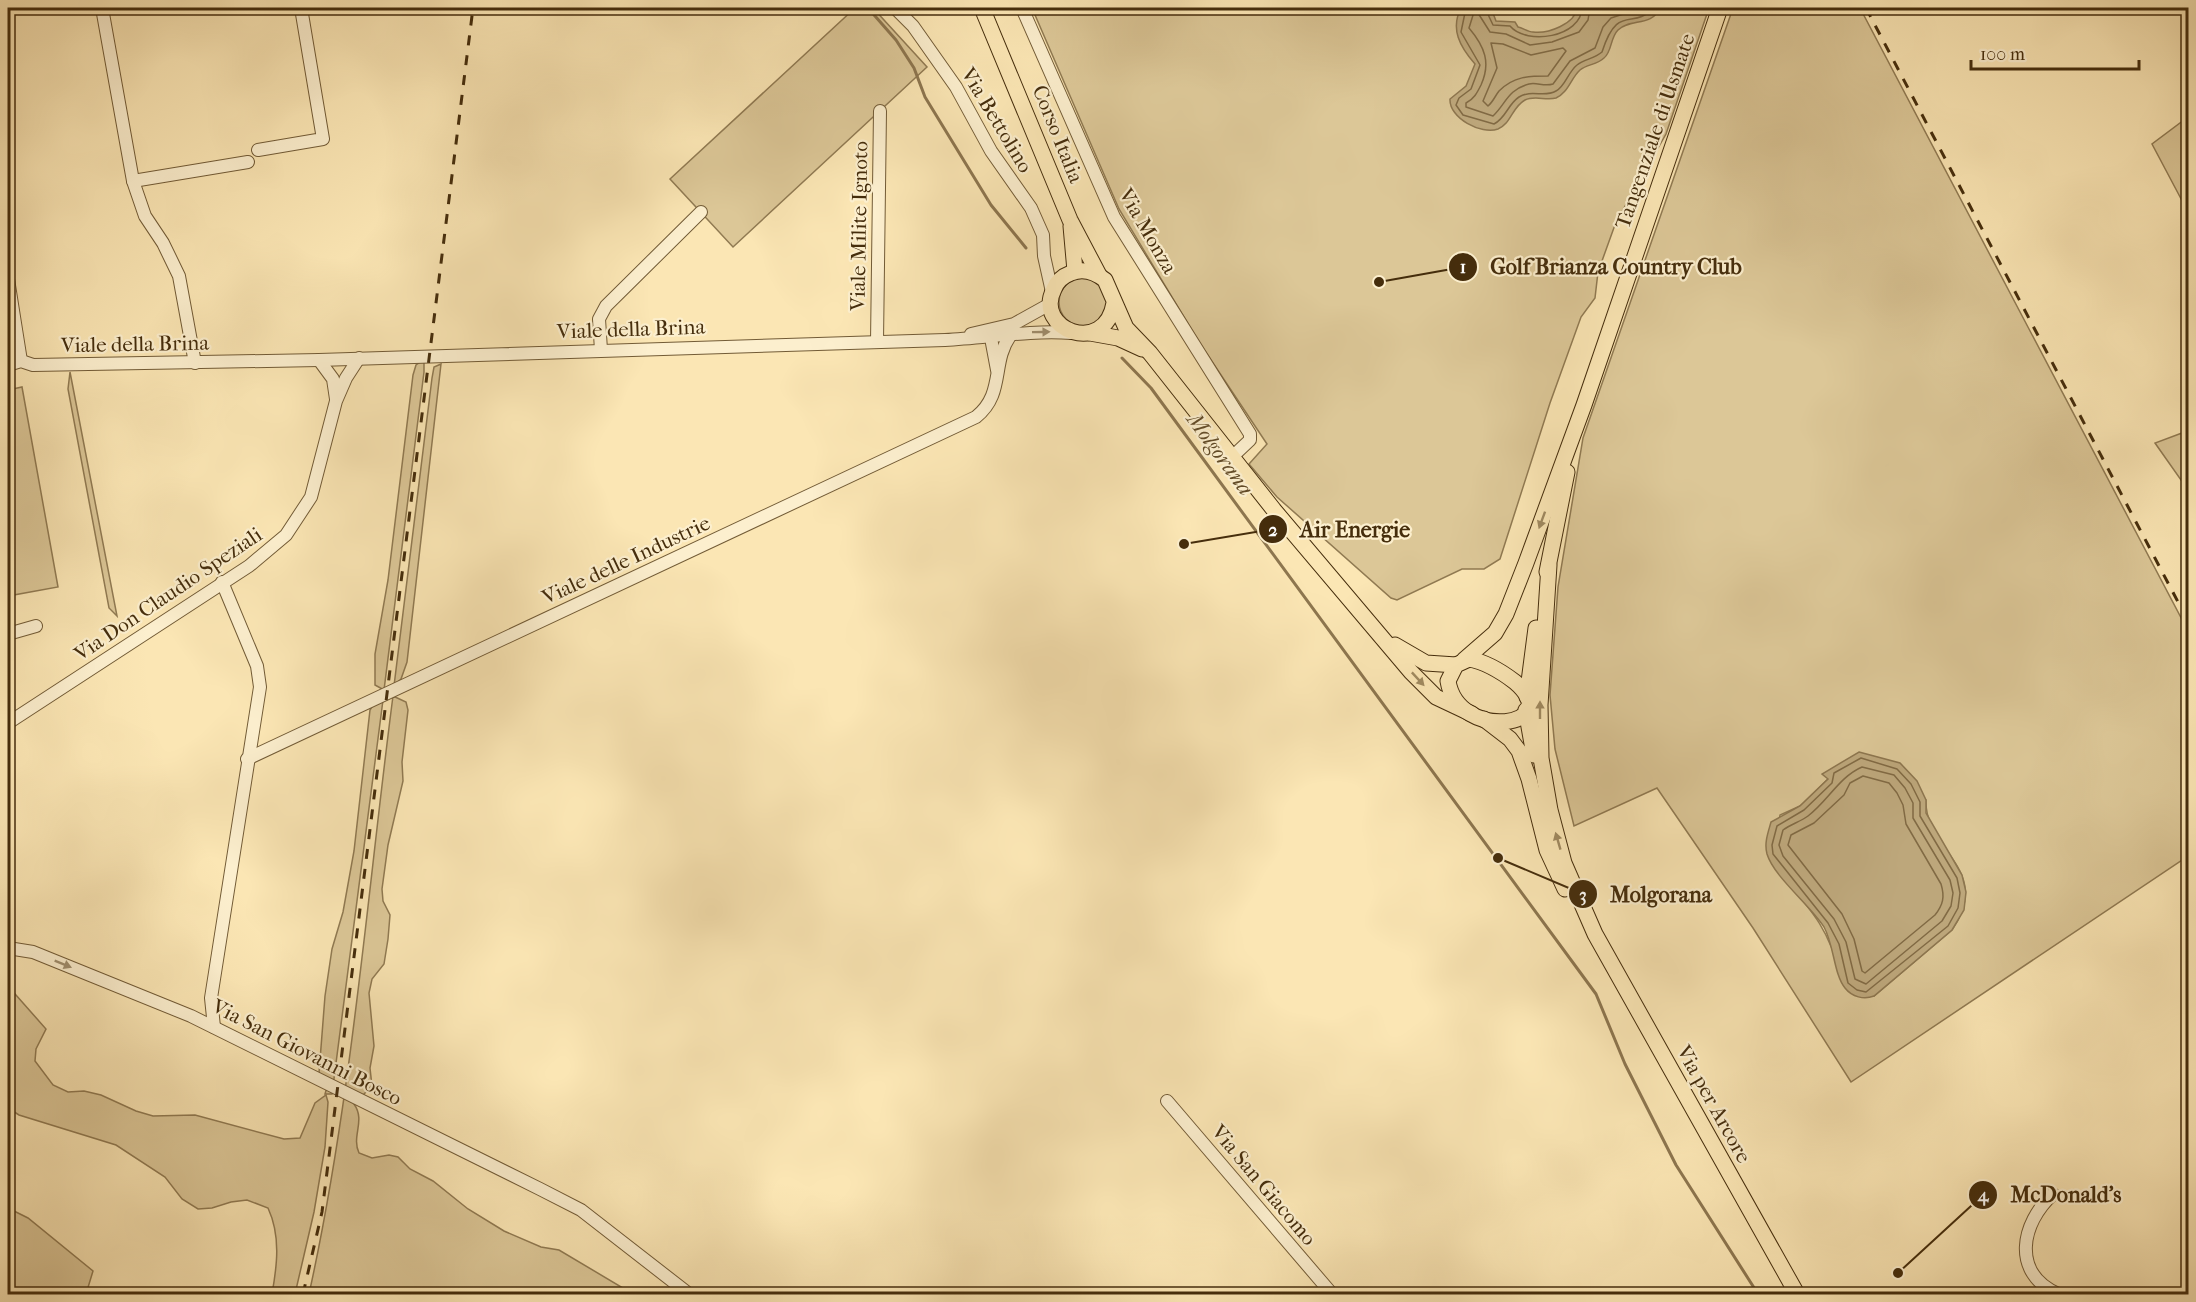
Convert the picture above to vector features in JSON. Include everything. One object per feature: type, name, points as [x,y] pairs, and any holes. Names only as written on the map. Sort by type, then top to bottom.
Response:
[{"type":"main road","name":"Corso Italia","points":[[982,8],[1071,220],[1099,275]]},
{"type":"main road","name":"Tangenziale di Usmate","points":[[1584,405],[1720,8]]},
{"type":"main road","points":[[1071,220],[1071,273],[1051,298],[1057,322],[1072,333],[1090,333],[1118,338],[1150,353]]},
{"type":"main road","points":[[1071,273],[1091,272],[1099,275],[1110,287],[1114,303],[1126,328],[1150,353],[1232,458],[1380,635],[1436,697],[1478,717],[1512,723],[1518,720],[1527,704]]},
{"type":"main road","points":[[1090,333],[1109,319],[1114,303]]},
{"type":"main road","points":[[1584,405],[1571,451],[1531,652],[1527,704],[1534,757],[1564,863],[1595,934]]},
{"type":"main road","points":[[1584,405],[1506,614],[1491,639],[1460,662],[1449,674],[1449,687],[1458,701],[1510,739],[1519,751],[1551,861],[1580,914],[1595,934]]},
{"type":"main road","points":[[1549,565],[1540,705],[1541,758],[1550,810]]},
{"type":"main road","points":[[1380,635],[1420,661],[1433,665],[1474,660],[1492,667],[1519,686],[1527,704]]},
{"type":"main road","name":"Via per Arcore","points":[[1595,934],[1797,1294]]},
{"type":"street","points":[[102,8],[133,181],[145,216],[163,243],[179,276],[195,363]]},
{"type":"street","points":[[258,150],[323,139],[301,8]]},
{"type":"street","name":"Via Bettolino","points":[[895,8],[913,26],[956,87],[991,151],[1031,208],[1043,235],[1051,298]]},
{"type":"street","name":"Via Monza","points":[[1022,8],[1114,218],[1250,434],[1250,440],[1232,458]]},
{"type":"street","name":"Viale Milite Ignoto","points":[[877,342],[880,111]]},
{"type":"street","points":[[133,181],[248,162]]},
{"type":"street","points":[[602,350],[600,319],[606,306],[701,212]]},
{"type":"street","points":[[1045,263],[1054,270],[1071,273]]},
{"type":"street","points":[[8,279],[21,362]]},
{"type":"street","name":"Viale della Brina","points":[[8,365],[21,362],[33,365],[319,360],[991,338],[1012,330],[1051,298]]},
{"type":"street","name":"Viale della Brina","points":[[945,340],[1012,330],[1072,333]]},
{"type":"street","name":"Viale delle Industrie","points":[[247,759],[976,417],[987,408],[995,393],[1004,346],[1012,330]]},
{"type":"street","name":"Viale delle Industrie","points":[[991,338],[998,374]]},
{"type":"street","name":"Via Don Claudio Speziali","points":[[8,723],[128,647],[278,544],[306,508],[315,485],[336,401],[346,378],[359,358]]},
{"type":"street","name":"Via Don Claudio Speziali","points":[[319,360],[333,379],[336,401]]},
{"type":"street","points":[[214,1027],[212,998],[260,676],[222,582]]},
{"type":"street","points":[[8,634],[36,626]]},
{"type":"street","name":"Via San Giovanni Bosco","points":[[8,948],[33,952],[191,1016],[581,1210],[689,1294]]},
{"type":"street","points":[[191,1016],[212,998]]},
{"type":"street","name":"Via San Giacomo","points":[[1167,1101],[1332,1294]]},
{"type":"street","points":[[2053,1194],[2038,1208],[2030,1223],[2025,1249],[2029,1267],[2041,1283],[2058,1294]]},
{"type":"shaded area","points":[[855,8],[873,8],[927,67],[733,247],[670,179]]},
{"type":"shaded area","points":[[1032,8],[1709,8],[1666,134],[1616,222],[1598,272],[1595,298],[1581,317],[1550,403],[1500,559],[1484,569],[1462,569],[1397,600],[1391,598],[1277,497],[1249,464],[1267,444],[1199,342],[1119,209]]},
{"type":"shaded area","points":[[1733,8],[1860,8],[2188,631],[2188,856],[1851,1082],[1753,928],[1657,788],[1574,826],[1555,749],[1550,695],[1558,587],[1583,438]],"holes":[[[1823,774],[1926,800],[1928,817],[1935,833],[1962,875],[1965,891],[1963,909],[1952,930],[1874,996],[1840,975],[1829,941],[1822,928],[1805,903],[1772,864],[1780,815],[1800,806],[1829,778]]]},
{"type":"shaded area","points":[[2188,117],[2188,212],[2152,144]]},
{"type":"shaded area","points":[[1083,278],[1100,285],[1107,302],[1100,319],[1083,326],[1066,319],[1059,302],[1066,285]]},
{"type":"shaded area","points":[[422,361],[424,372],[384,690],[375,685],[375,654],[388,580],[413,375],[416,365]]},
{"type":"shaded area","points":[[441,364],[407,662],[401,679],[394,686],[432,378],[434,367]]},
{"type":"shaded area","points":[[70,372],[117,616],[109,608],[68,389]]},
{"type":"shaded area","points":[[22,387],[58,587],[8,596],[8,390]]},
{"type":"shaded area","points":[[2182,433],[2188,442],[2188,490],[2155,443]]},
{"type":"shaded area","points":[[393,696],[406,702],[408,710],[402,762],[403,781],[388,845],[382,889],[383,901],[390,915],[384,964],[372,979],[369,993],[374,1046],[370,1068],[372,1086],[354,1104],[359,1116],[357,1147],[359,1153],[372,1158],[389,1155],[398,1157],[410,1169],[433,1181],[468,1209],[504,1231],[541,1247],[559,1250],[633,1294],[309,1294],[337,1146],[348,1072]]},
{"type":"shaded area","points":[[383,700],[332,1094],[325,1094],[328,1084],[319,1073],[325,996],[332,949],[343,912],[354,851],[370,710],[373,705]]},
{"type":"shaded area","points":[[8,986],[46,1029],[36,1049],[35,1061],[53,1085],[68,1092],[84,1091],[101,1095],[153,1116],[195,1115],[284,1139],[300,1138],[315,1103],[326,1095],[328,1102],[325,1147],[314,1212],[295,1294],[272,1294],[276,1240],[268,1208],[247,1200],[198,1209],[182,1199],[165,1177],[116,1145],[19,1115],[8,1108]]},
{"type":"shaded area","points":[[8,1208],[28,1218],[93,1271],[86,1294],[8,1294]]},
{"type":"water","points":[[1461,8],[1491,8],[1496,21],[1515,22],[1518,27],[1531,32],[1539,32],[1560,27],[1571,19],[1577,8],[1660,8],[1652,18],[1628,24],[1618,30],[1607,55],[1580,70],[1560,96],[1552,99],[1525,100],[1502,127],[1483,130],[1460,118],[1451,106],[1450,99],[1466,86],[1475,64],[1458,38],[1456,23]]},
{"type":"water","points":[[1859,752],[1900,763],[1917,781],[1926,800],[1926,813],[1962,875],[1966,892],[1964,910],[1952,930],[1874,996],[1866,998],[1855,996],[1841,982],[1824,927],[1777,872],[1767,854],[1766,846],[1771,822],[1800,806],[1828,779],[1822,774]]},
{"type":"waterway","name":"Molgorana","points":[[8,13],[28,8]]},
{"type":"waterway","name":"Molgorana","points":[[868,8],[896,40],[914,68],[925,97],[991,205],[1026,248]]},
{"type":"waterway","name":"Molgorana","points":[[1122,358],[1151,388],[1596,994],[1625,1064],[1676,1165],[1758,1294]]},
{"type":"railway","points":[[303,1294],[322,1212],[473,8]]},
{"type":"railway","points":[[1866,8],[2188,621]]},
{"type":"place","name":"Golf Brianza Country Club","points":[[1379,282]]},
{"type":"place","name":"Air Energie","points":[[1184,544]]},
{"type":"place","name":"Molgorana","points":[[1498,858]]},
{"type":"place","name":"McDonald's","points":[[1898,1273]]}]
